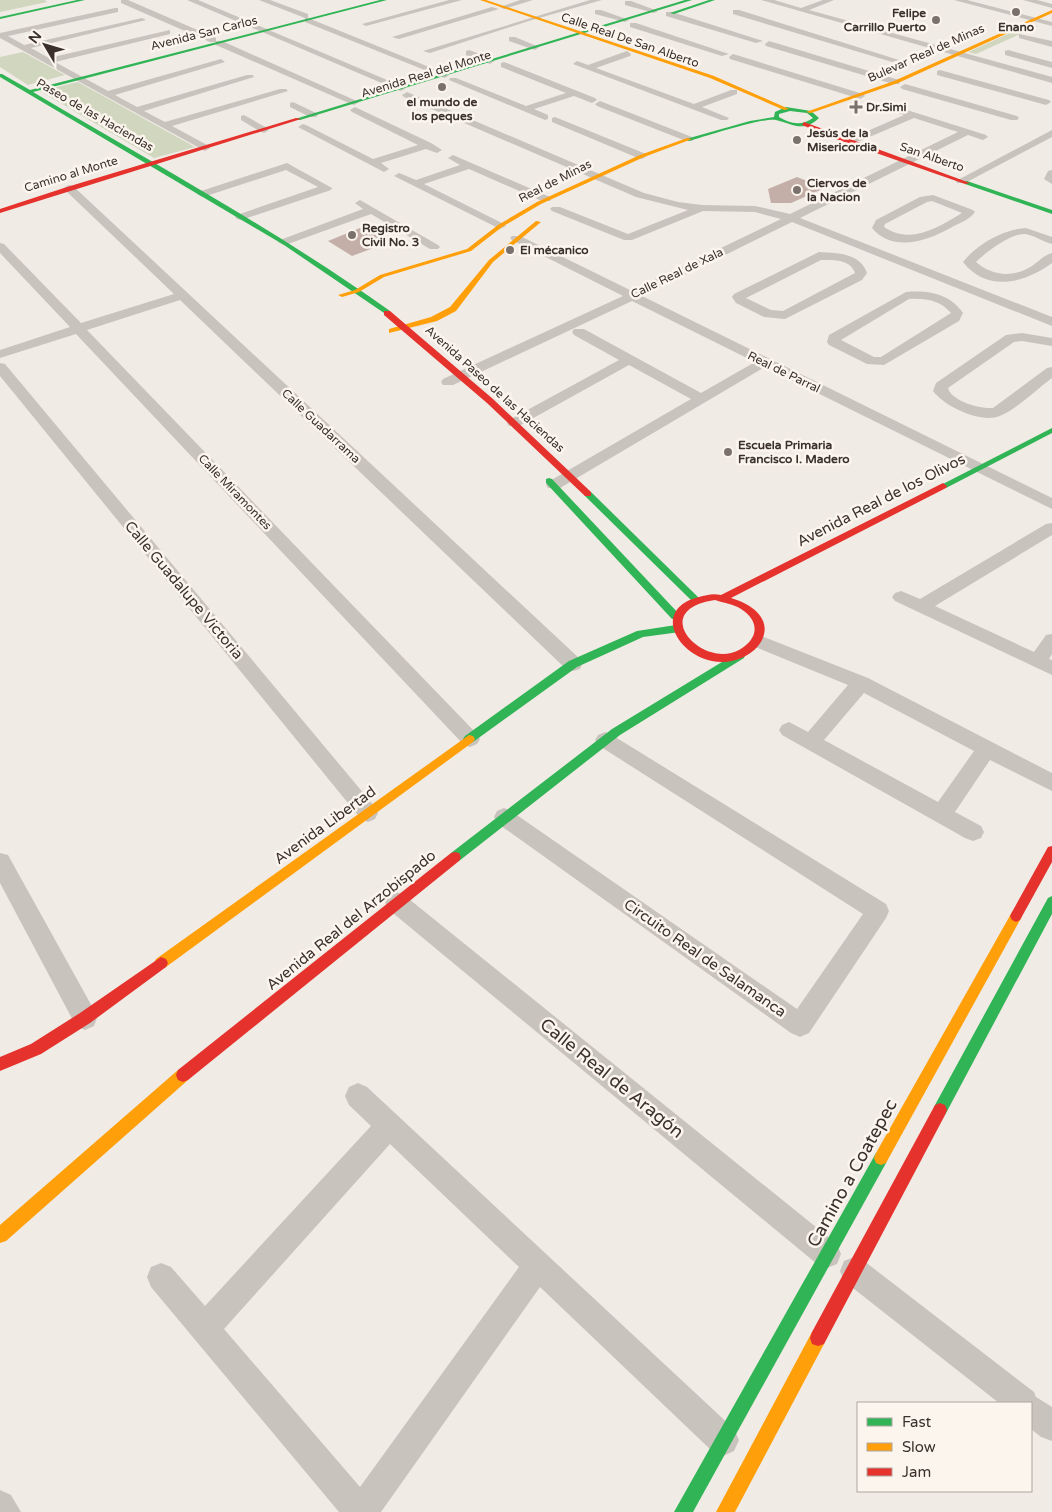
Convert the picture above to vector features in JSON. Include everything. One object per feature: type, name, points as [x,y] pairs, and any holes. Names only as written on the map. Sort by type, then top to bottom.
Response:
[{"type":"street","points":[[0,16],[66,0]]},
{"type":"street","points":[[0,16],[83,0]]},
{"type":"street","points":[[191,0],[404,91],[595,176],[656,200],[702,208],[754,209],[791,218],[964,287],[1049,318]]},
{"type":"street","points":[[263,0],[545,116]]},
{"type":"street","name":"Avenida San Carlos","points":[[25,90],[307,18],[369,0]]},
{"type":"street","name":"Avenida San Carlos","points":[[307,18],[385,0]]},
{"type":"street","points":[[366,24],[458,0]]},
{"type":"street","name":"Calle Real De San Alberto","points":[[469,0],[531,19],[734,92],[781,113]]},
{"type":"street","name":"Calle Real De San Alberto","points":[[482,0],[499,8]]},
{"type":"street","points":[[396,37],[529,0]]},
{"type":"street","points":[[427,51],[598,0]]},
{"type":"street","name":"Avenida Real del Monte","points":[[153,170],[205,148],[313,115],[355,106],[449,78],[504,65],[690,0]]},
{"type":"street","name":"Avenida Real del Monte","points":[[629,22],[669,14],[714,0]]},
{"type":"street","points":[[765,0],[1052,80]]},
{"type":"street","points":[[746,16],[790,0]]},
{"type":"street","points":[[802,10],[830,0]]},
{"type":"street","points":[[958,0],[1052,23]]},
{"type":"street","points":[[1027,0],[1052,6]]},
{"type":"street","points":[[124,1],[216,41],[355,106],[432,148],[372,163]]},
{"type":"street","points":[[628,3],[654,11]]},
{"type":"street","points":[[0,35],[115,10]]},
{"type":"street","name":"Bulevar Real de Minas","points":[[810,119],[900,85],[958,55],[1052,11]]},
{"type":"street","points":[[598,12],[704,48],[860,96]]},
{"type":"street","points":[[736,12],[895,60]]},
{"type":"street","points":[[669,14],[759,41]]},
{"type":"street","points":[[22,48],[142,20]]},
{"type":"street","name":"Bulevar Real de Minas","points":[[810,119],[860,96],[940,73],[1052,23]]},
{"type":"street","points":[[48,62],[167,32]]},
{"type":"street","points":[[0,35],[205,148]]},
{"type":"street","points":[[704,48],[740,36]]},
{"type":"street","points":[[1022,36],[1052,44]]},
{"type":"street","name":"Calle Real De San Alberto","points":[[582,37],[712,77],[781,113]]},
{"type":"street","name":"Avenida Real del Monte","points":[[449,78],[490,61],[535,47],[582,37]]},
{"type":"street","points":[[512,40],[535,47]]},
{"type":"street","points":[[872,52],[904,40]]},
{"type":"street","points":[[769,44],[1014,118]]},
{"type":"street","points":[[750,62],[786,49]]},
{"type":"street","points":[[469,53],[490,61]]},
{"type":"street","points":[[1008,53],[1052,65]]},
{"type":"street","points":[[587,68],[627,54]]},
{"type":"street","points":[[1014,70],[1033,60]]},
{"type":"street","points":[[108,94],[221,62]]},
{"type":"street","points":[[577,64],[724,118]]},
{"type":"street","points":[[504,65],[689,139]]},
{"type":"street","points":[[940,73],[1046,102]]},
{"type":"street","name":"Paseo de las Haciendas","points":[[0,75],[153,170]]},
{"type":"street","points":[[137,110],[250,77]]},
{"type":"street","name":"Paseo de las Haciendas","points":[[0,87],[136,168],[153,170]]},
{"type":"street","points":[[165,125],[283,91]]},
{"type":"street","points":[[694,107],[734,92]]},
{"type":"street","points":[[526,109],[574,93]]},
{"type":"street","points":[[1004,115],[1036,100]]},
{"type":"street","points":[[293,106],[313,115]]},
{"type":"street","name":"Avenida Real del Monte","points":[[153,170],[303,127],[355,106]]},
{"type":"street","points":[[885,106],[983,137]]},
{"type":"street","points":[[573,127],[616,110]]},
{"type":"street","points":[[781,113],[810,119]]},
{"type":"street","points":[[781,113],[791,124],[810,119]]},
{"type":"street","name":"Real de Minas","points":[[339,296],[357,291],[382,276],[469,250],[500,226],[546,199],[642,156],[689,139],[781,113]]},
{"type":"street","points":[[857,139],[913,115]]},
{"type":"street","points":[[244,118],[264,130]]},
{"type":"street","name":"San Alberto","points":[[810,119],[909,160],[1052,206]]},
{"type":"street","name":"San Alberto","points":[[810,119],[909,160]]},
{"type":"street","points":[[556,120],[642,156]]},
{"type":"street","name":"Real de Minas","points":[[386,333],[425,322],[448,312],[459,303],[484,270],[504,248],[556,209],[609,182],[701,147],[791,124]]},
{"type":"street","points":[[303,127],[384,169]]},
{"type":"street","name":"Calle Real de Xala","points":[[448,382],[632,296],[967,132]]},
{"type":"street","points":[[966,179],[1052,133]]},
{"type":"street","points":[[453,158],[546,199]]},
{"type":"street","points":[[241,217],[330,189],[276,159]]},
{"type":"street","points":[[415,184],[469,165]]},
{"type":"street","points":[[202,194],[287,166]]},
{"type":"street","name":"Camino al Monte","points":[[0,211],[136,168]]},
{"type":"street","points":[[153,170],[274,251]]},
{"type":"street","name":"Avenida Paseo de las Haciendas","points":[[153,170],[202,194],[284,242],[357,291],[445,355],[463,376],[570,476],[696,600]]},
{"type":"street","points":[[1052,173],[1048,179],[1052,180]]},
{"type":"street","points":[[399,176],[500,226]]},
{"type":"street","name":"San Alberto","points":[[966,179],[1052,212]]},
{"type":"street","name":"Calle Guadarrama","points":[[69,188],[573,664]]},
{"type":"street","points":[[850,260],[860,269],[861,273],[858,277],[785,315],[770,314],[740,300],[738,297],[813,258],[830,257],[850,260],[889,238],[901,240],[920,238],[965,216],[968,212],[933,198],[924,199],[880,222],[878,228],[889,238]]},
{"type":"street","points":[[358,202],[434,246]]},
{"type":"street","points":[[556,209],[628,238],[702,208]]},
{"type":"street","points":[[284,242],[371,210]]},
{"type":"street","points":[[984,275],[970,262],[975,255],[1013,232],[1026,231],[1052,241]]},
{"type":"street","name":"Real de Parral","points":[[516,238],[1052,504]]},
{"type":"street","name":"Calle Miramontes","points":[[0,246],[470,739]]},
{"type":"street","points":[[943,298],[951,304],[957,313],[954,318],[884,361],[872,361],[834,342],[833,339],[906,296],[943,298],[984,275],[1012,277],[1025,275],[1052,257]]},
{"type":"street","points":[[318,264],[338,265]]},
{"type":"street","points":[[377,266],[406,268]]},
{"type":"street","points":[[0,354],[182,296]]},
{"type":"street","points":[[448,325],[459,303]]},
{"type":"street","points":[[579,332],[701,399]]},
{"type":"street","points":[[1051,340],[1022,337],[1011,338],[941,386],[940,391],[946,397],[980,413],[988,414],[997,412],[1052,371]]},
{"type":"street","points":[[514,423],[629,360]]},
{"type":"street","points":[[554,486],[764,362]]},
{"type":"street","name":"Calle Guadalupe Victoria","points":[[0,367],[368,813]]},
{"type":"street","name":"Avenida Real de los Olivos","points":[[724,598],[1052,430]]},
{"type":"street","points":[[540,472],[676,617]]},
{"type":"street","points":[[921,606],[1052,528]]},
{"type":"street","points":[[900,597],[1045,665],[1052,640]]},
{"type":"street","points":[[724,598],[737,602],[749,609],[757,617],[761,627],[759,641],[749,651],[727,658],[713,657],[700,653],[688,646],[680,638],[676,629],[676,617],[680,610],[696,600],[724,598]]},
{"type":"street","name":"Avenida Libertad","points":[[0,1064],[36,1049],[85,1018],[573,664],[641,634],[676,629]]},
{"type":"street","points":[[759,641],[861,683],[1052,783]]},
{"type":"street","name":"Avenida Real del Arzobispado","points":[[0,1235],[156,1097],[504,817],[605,740],[740,655]]},
{"type":"street","points":[[812,742],[861,683]]},
{"type":"street","points":[[789,730],[973,832]]},
{"type":"street","name":"Circuito Real de Salamanca","points":[[504,817],[800,1025],[878,911],[605,740]]},
{"type":"street","points":[[941,815],[986,749]]},
{"type":"street","name":"Camino a Coatepec","points":[[683,1512],[1052,851]]},
{"type":"street","points":[[0,862],[85,1018]]},
{"type":"street","name":"Calle Real de Aragón","points":[[396,902],[827,1254]]},
{"type":"street","points":[[725,1512],[1052,902]]},
{"type":"street","points":[[358,1096],[723,1440]]},
{"type":"street","points":[[205,1328],[389,1126]]},
{"type":"street","points":[[161,1277],[360,1512],[538,1265]]},
{"type":"street","points":[[854,1272],[1021,1402]]},
{"type":"street","points":[[1032,1411],[1052,1426]]},
{"type":"street","points":[[0,1506],[4,1512]]},
{"type":"green space","points":[[0,0],[45,0],[47,2],[0,12]]},
{"type":"green space","points":[[1030,24],[1038,26],[976,54],[968,52]]},
{"type":"green space","points":[[23,52],[65,75],[28,85],[0,67],[0,57]]},
{"type":"green space","points":[[78,82],[195,147],[154,158],[40,91]]},
{"type":"building","name":"Ciervos de la Nacion","points":[[797,177],[825,188],[791,203],[771,203],[768,189]]},
{"type":"building","points":[[370,224],[392,241],[352,256],[328,241]]},
{"type":"traffic: fast","points":[[0,18],[83,0]]},
{"type":"traffic: fast","points":[[29,92],[385,0]]},
{"type":"traffic: fast","points":[[298,119],[690,0]]},
{"type":"traffic: fast","points":[[672,13],[713,0]]},
{"type":"traffic: fast","points":[[0,75],[286,244],[387,313]]},
{"type":"traffic: fast","points":[[786,109],[809,112],[816,118],[802,125],[786,123],[776,118],[777,113],[788,110]]},
{"type":"traffic: fast","points":[[689,139],[752,122],[776,118]]},
{"type":"traffic: fast","points":[[967,183],[1052,212]]},
{"type":"traffic: fast","points":[[943,486],[1052,430]]},
{"type":"traffic: fast","points":[[549,481],[676,617]]},
{"type":"traffic: fast","points":[[588,494],[696,600]]},
{"type":"traffic: fast","points":[[469,739],[573,664],[641,634],[676,629]]},
{"type":"traffic: fast","points":[[455,857],[616,732],[740,655]]},
{"type":"traffic: fast","points":[[940,1110],[1052,902]]},
{"type":"traffic: fast","points":[[683,1512],[881,1158]]},
{"type":"traffic: slow","points":[[482,0],[712,77],[786,109]]},
{"type":"traffic: slow","points":[[809,112],[896,82],[1052,11]]},
{"type":"traffic: slow","points":[[342,295],[357,291],[382,276],[469,250],[500,226],[539,203],[642,156],[689,139]]},
{"type":"traffic: slow","points":[[392,331],[434,319],[453,309],[491,261],[538,222]]},
{"type":"traffic: slow","points":[[161,963],[469,739]]},
{"type":"traffic: slow","points":[[881,1158],[1016,916]]},
{"type":"traffic: slow","points":[[0,1235],[183,1075]]},
{"type":"traffic: slow","points":[[725,1512],[818,1338]]},
{"type":"traffic: jam","points":[[0,211],[69,188],[298,119]]},
{"type":"traffic: jam","points":[[804,124],[838,138],[967,183]]},
{"type":"traffic: jam","points":[[387,313],[490,401],[588,494]]},
{"type":"traffic: jam","points":[[724,598],[943,486]]},
{"type":"traffic: jam","points":[[715,597],[743,606],[758,618],[761,632],[754,644],[741,654],[724,658],[704,655],[681,636],[677,619],[682,609],[695,601],[715,597]]},
{"type":"traffic: jam","points":[[1016,916],[1052,851]]},
{"type":"traffic: jam","points":[[183,1075],[455,857]]},
{"type":"traffic: jam","points":[[0,1064],[36,1049],[85,1018],[161,963]]},
{"type":"traffic: jam","points":[[818,1338],[940,1110]]},
{"type":"place","name":"Enano","points":[[1016,12]]},
{"type":"place","name":"Felipe Carrillo Puerto","points":[[936,20]]},
{"type":"place","name":"el mundo de los peques","points":[[442,87]]},
{"type":"place","name":"Dr.Simi","points":[[856,107]]},
{"type":"place","name":"Jesús de la Misericordia","points":[[797,140]]},
{"type":"place","name":"Ciervos de la Nacion","points":[[797,190]]},
{"type":"place","name":"Registro Civil No. 3","points":[[352,235]]},
{"type":"place","name":"El mécanico","points":[[510,250]]},
{"type":"place","name":"Escuela Primaria Francisco I. Madero","points":[[728,452]]}]
